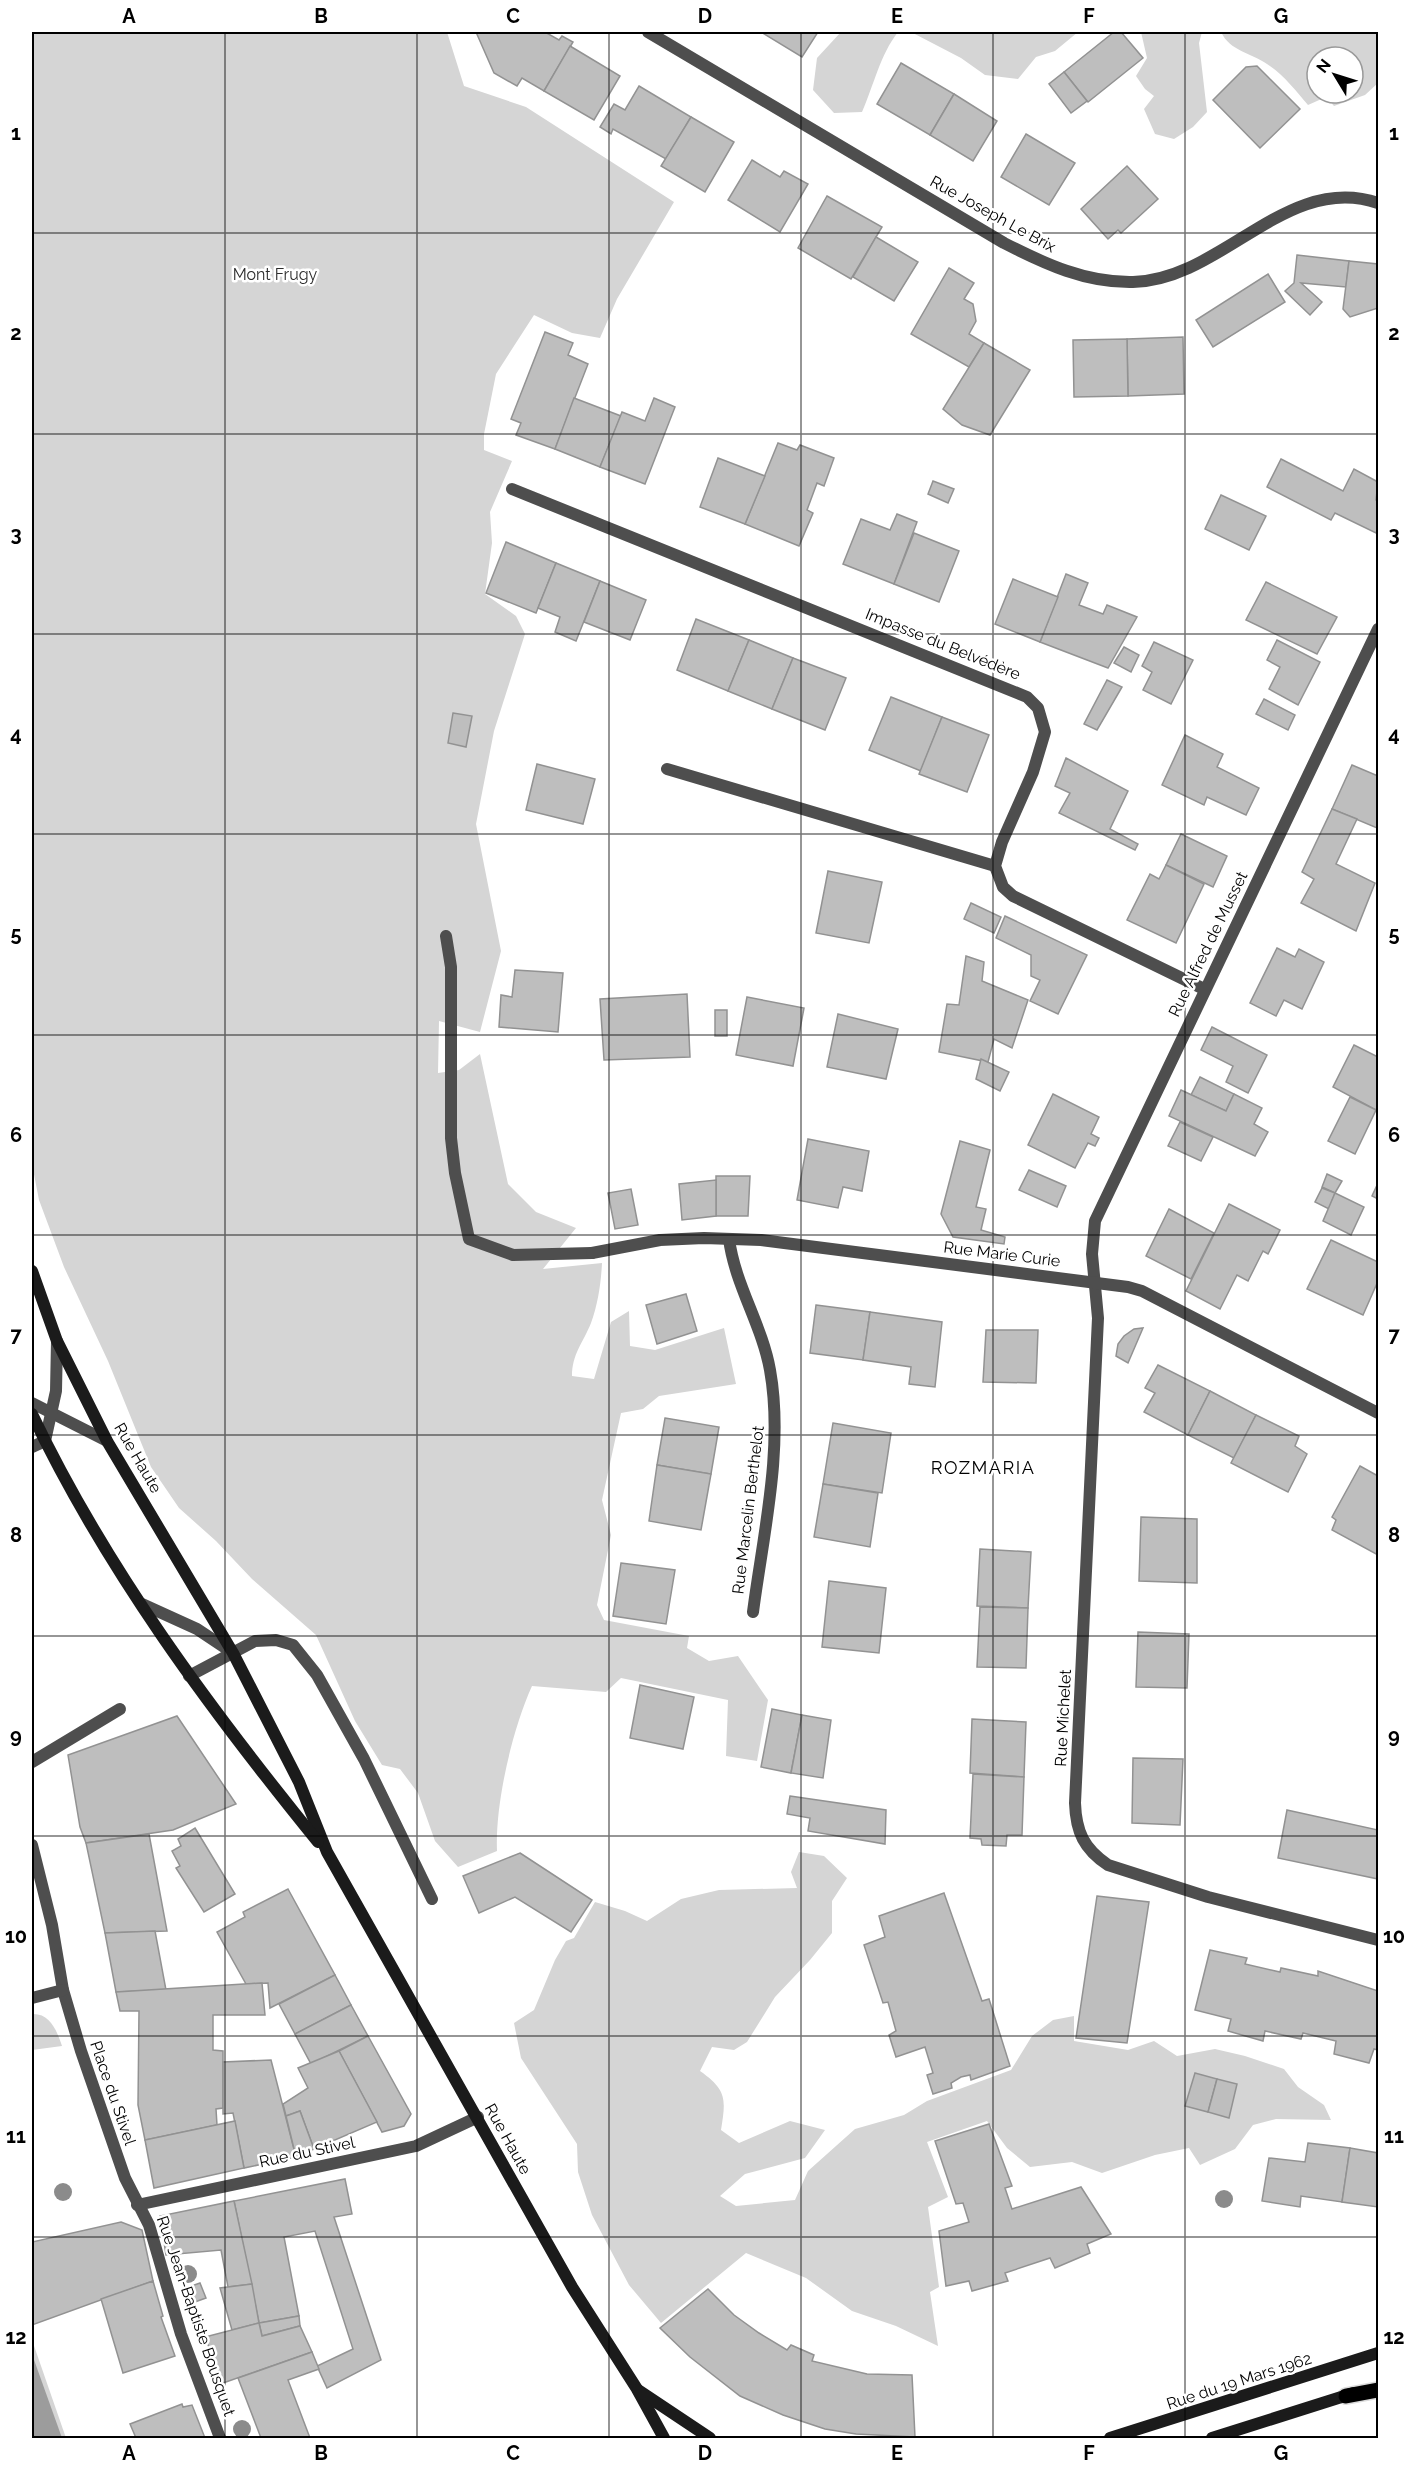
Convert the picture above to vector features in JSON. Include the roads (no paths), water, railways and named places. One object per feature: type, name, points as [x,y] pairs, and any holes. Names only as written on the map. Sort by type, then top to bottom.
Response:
[{"type":"main road","name":"Rue Haute","points":[[32,1271],[57,1341],[107,1441],[232,1653],[299,1782],[327,1852],[572,2287],[637,2389],[664,2439]]},
{"type":"main road","name":"Rue Haute","points":[[32,1414],[45,1441],[142,1604],[189,1676],[327,1852]]},
{"type":"main road","name":"Rue du 19 Mars 1962","points":[[1110,2439],[1378,2353]]},
{"type":"main road","points":[[1212,2439],[1378,2388]]},
{"type":"main road","points":[[637,2389],[710,2439]]},
{"type":"street","name":"Rue Joseph Le Brix","points":[[648,32],[1004,243],[1038,261],[1076,275],[1124,282],[1162,278],[1190,268],[1224,251],[1263,225],[1311,204],[1350,196],[1378,203]]},
{"type":"street","name":"Impasse du Belvédère","points":[[512,489],[1027,697],[1038,708],[1045,732],[1033,772],[1002,842],[995,866]]},
{"type":"street","name":"Rue Alfred de Musset","points":[[1094,1281],[1092,1238],[1098,1211],[1378,629]]},
{"type":"street","points":[[667,769],[995,866],[1003,887],[1013,896],[1204,989]]},
{"type":"street","name":"Rue Marie Curie","points":[[446,936],[451,967],[451,1138],[455,1173],[469,1239],[513,1256],[592,1253],[660,1240],[729,1239],[796,1244],[1094,1281],[1142,1291],[1378,1413]]},
{"type":"street","name":"Rue Marcelin Berthelot","points":[[729,1239],[737,1278],[770,1366],[776,1414],[753,1612]]},
{"type":"street","name":"Rue Michelet","points":[[1094,1281],[1098,1318],[1076,1803],[1076,1822],[1081,1839],[1095,1856],[1121,1870],[1208,1897],[1378,1940]]},
{"type":"street","points":[[32,1447],[45,1441],[56,1391],[57,1341]]},
{"type":"street","points":[[32,1403],[107,1441]]},
{"type":"street","points":[[142,1604],[197,1629],[232,1653]]},
{"type":"street","points":[[189,1676],[247,1644],[263,1639],[293,1645],[302,1653],[317,1675],[364,1759],[432,1899]]},
{"type":"street","points":[[32,1762],[120,1709]]},
{"type":"street","name":"Place du Stivel","points":[[32,1845],[52,1925],[63,1990],[85,2062],[137,2205]]},
{"type":"street","points":[[32,1998],[63,1990]]},
{"type":"street","name":"Rue du Stivel","points":[[137,2205],[416,2146],[478,2117]]},
{"type":"street","name":"Rue Jean-Baptiste Bousquet","points":[[137,2205],[149,2225],[181,2334],[220,2439]]},
{"type":"district","name":"ROZMARIA","points":[[983,1467]]},
{"type":"park label","name":"Mont Frugy","points":[[275,274]]}]
